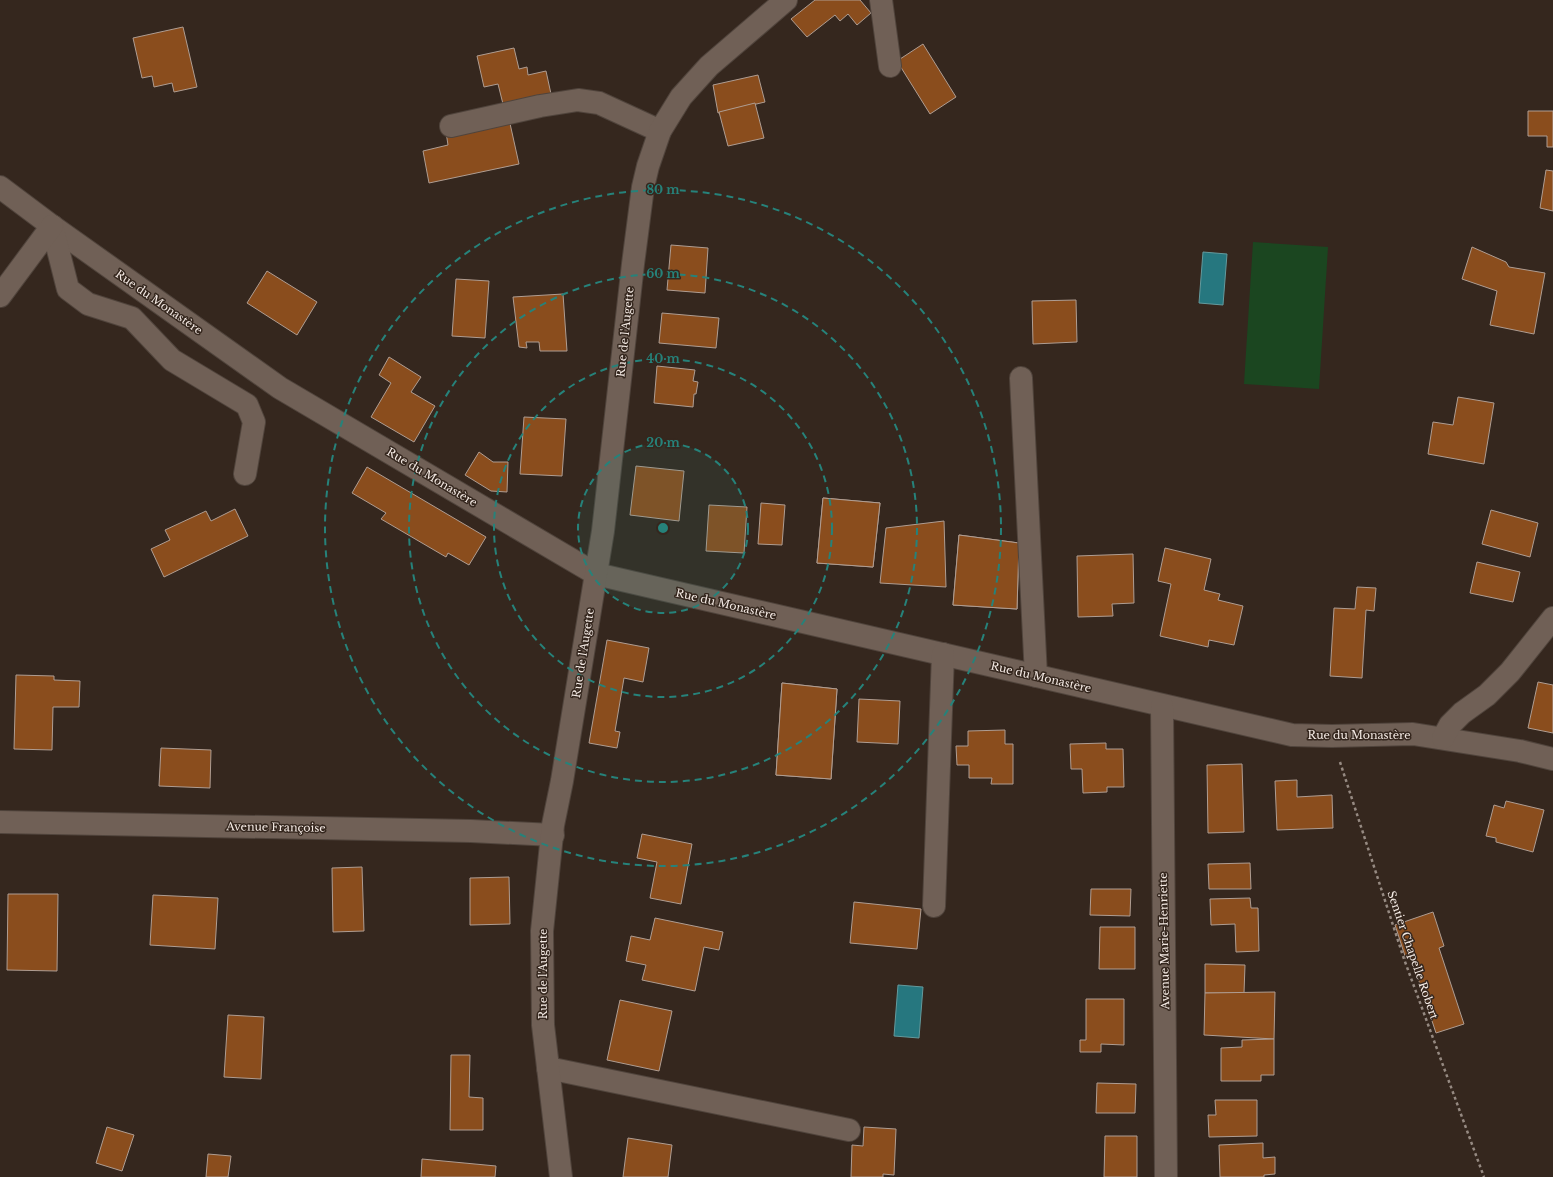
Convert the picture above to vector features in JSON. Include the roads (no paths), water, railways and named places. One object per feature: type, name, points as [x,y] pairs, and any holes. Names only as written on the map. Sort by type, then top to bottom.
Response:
[{"type":"street","name":"Rue de l'Augette","points":[[562,1177],[543,1025],[542,931],[553,825],[603,531],[642,195],[648,166],[660,131],[681,97],[709,66],[786,0]]},
{"type":"street","points":[[881,0],[890,66]]},
{"type":"street","points":[[451,126],[540,106],[578,100],[599,103],[660,131]]},
{"type":"street","name":"Rue du Monastère","points":[[0,188],[280,388],[596,574],[1162,706],[1292,734],[1332,736],[1413,734],[1520,751],[1553,759]]},
{"type":"street","points":[[0,296],[52,226]]},
{"type":"street","points":[[52,226],[68,289],[88,304],[132,318],[172,360],[247,405],[254,422],[245,474]]},
{"type":"street","points":[[1021,378],[1036,676]]},
{"type":"street","points":[[1443,738],[1450,725],[1462,713],[1487,695],[1510,672],[1553,618]]},
{"type":"street","points":[[934,906],[943,654]]},
{"type":"street","name":"Avenue Marie-Henriette","points":[[1162,706],[1166,1177]]},
{"type":"street","name":"Avenue Françoise","points":[[0,822],[463,830],[553,835]]},
{"type":"street","points":[[548,1068],[849,1130]]},
{"type":"water","points":[[1203,252],[1227,254],[1223,305],[1199,303]]},
{"type":"water","points":[[898,985],[923,987],[919,1038],[894,1036]]}]
